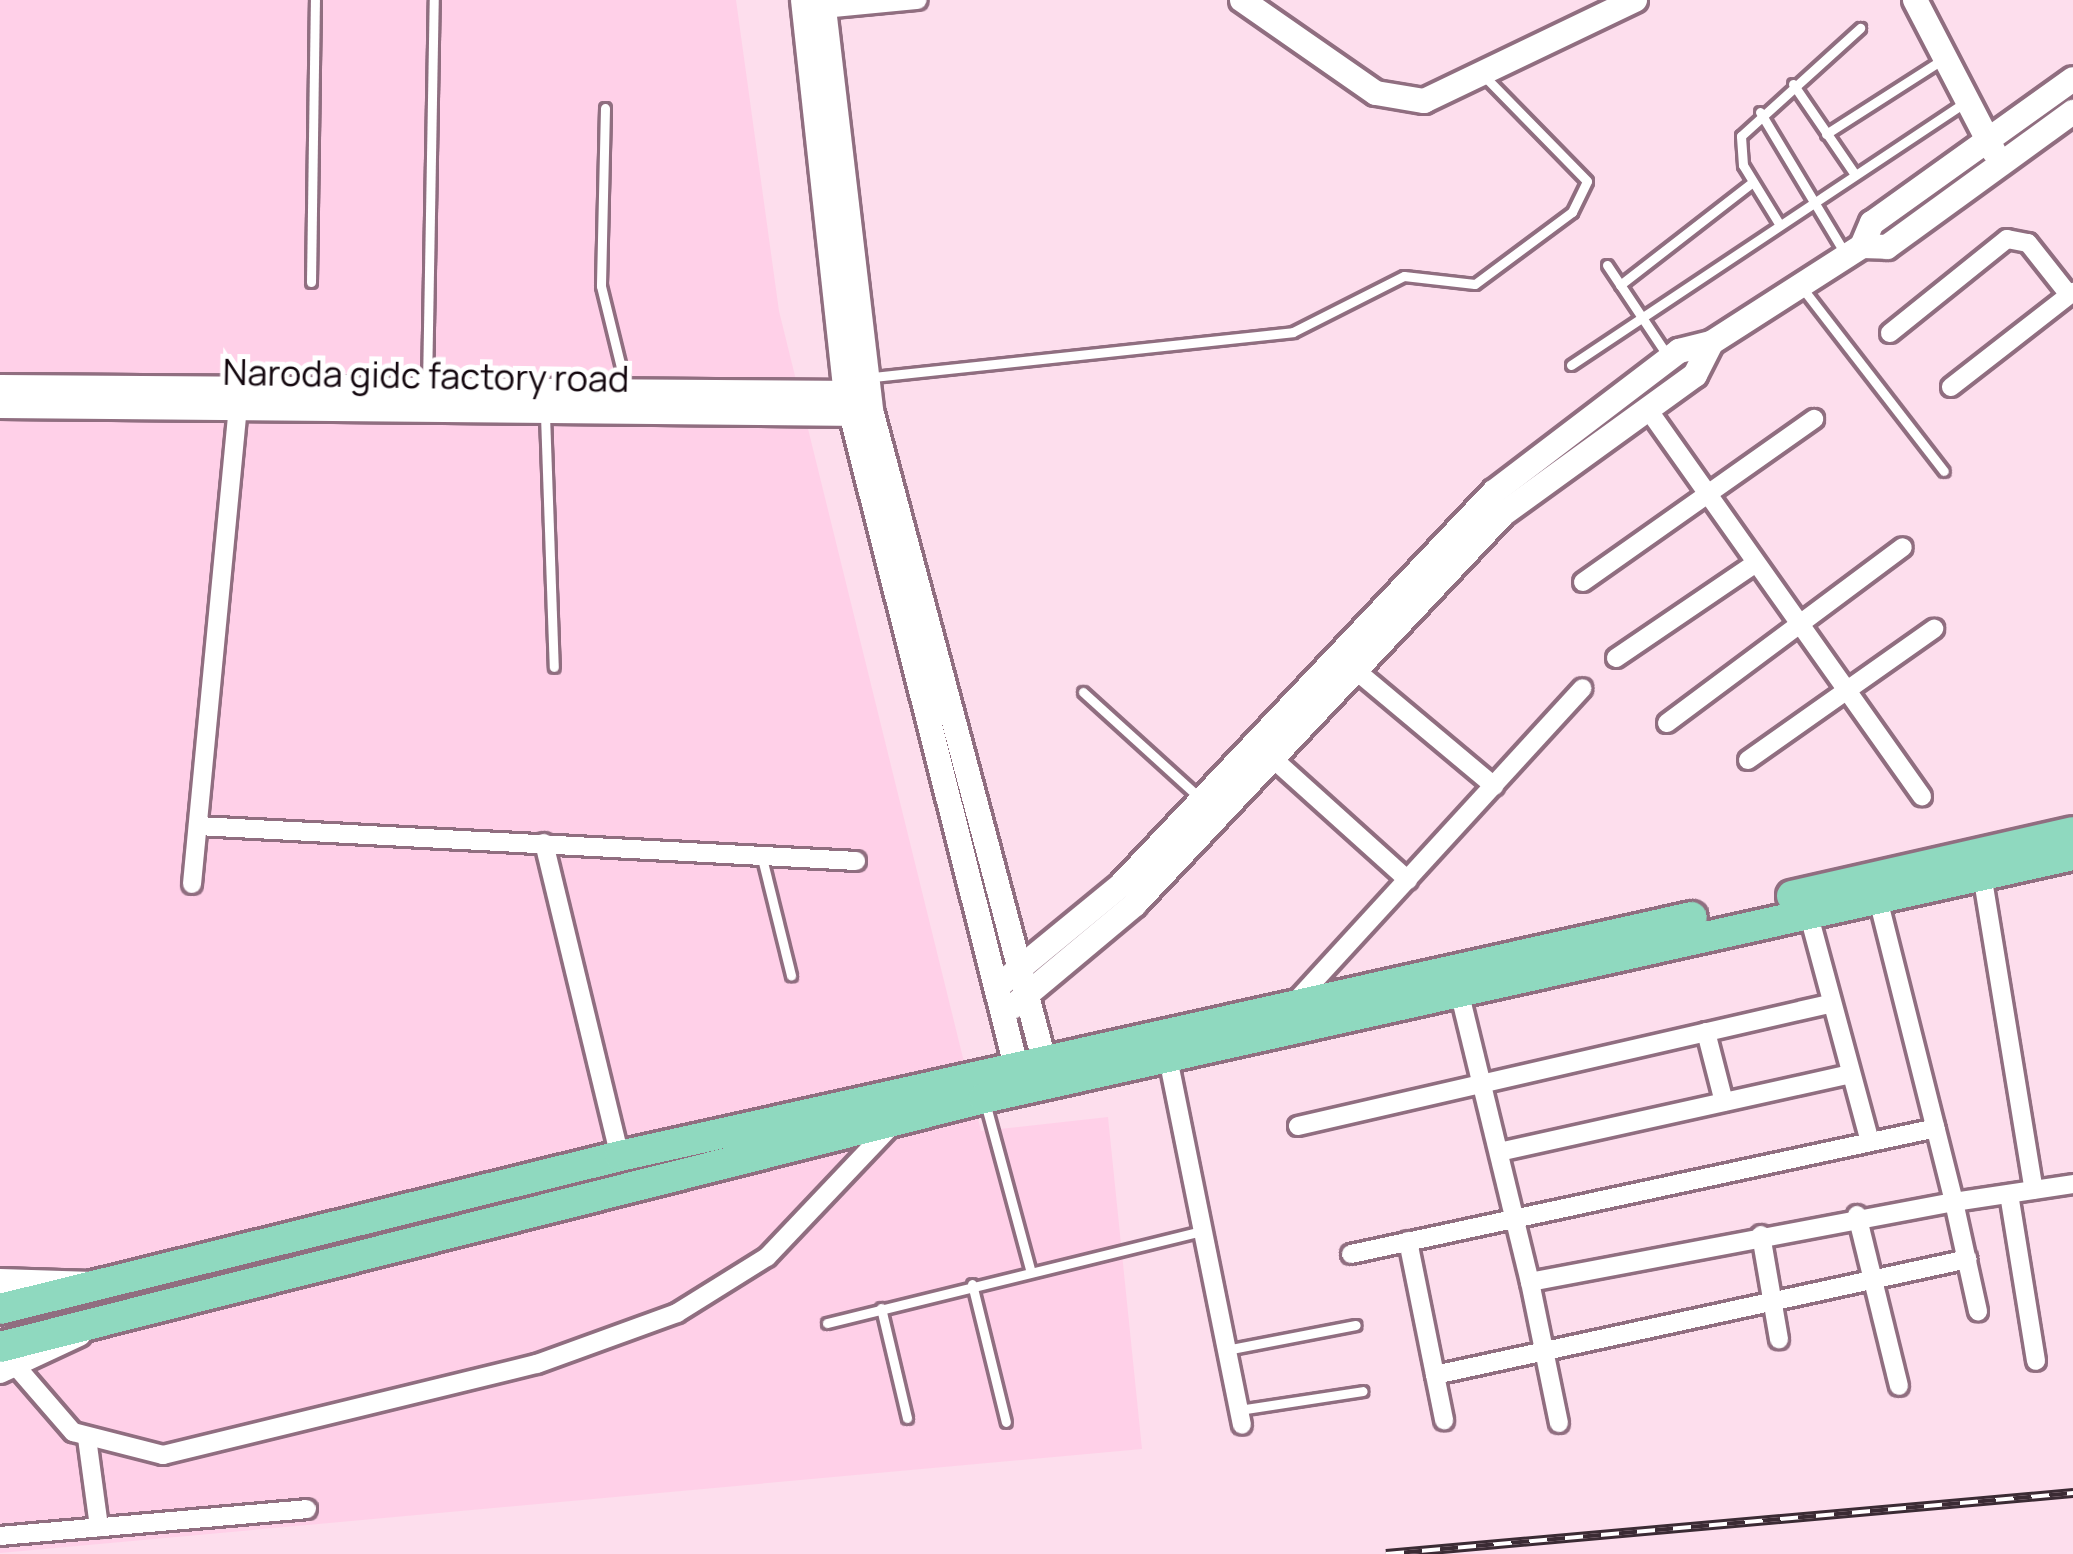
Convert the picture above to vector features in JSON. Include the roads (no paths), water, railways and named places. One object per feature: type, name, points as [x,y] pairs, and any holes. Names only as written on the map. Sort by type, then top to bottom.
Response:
[{"type":"main road","points":[[0,1309],[620,1156],[982,1088],[1293,1004],[2073,832]]},
{"type":"main road","points":[[1033,1076],[1168,1058],[2073,855]]},
{"type":"main road","points":[[5,1361],[107,1319],[897,1119],[982,1088]]},
{"type":"street","points":[[918,0],[817,3],[861,398],[1005,981],[1033,1076]]},
{"type":"street","points":[[1242,0],[1376,94],[1424,101],[1486,78],[1635,0]]},
{"type":"street","points":[[1915,0],[2000,165]]},
{"type":"street","points":[[1005,981],[1201,799],[1494,492],[1669,358],[1711,343],[1854,251],[1872,224],[2073,79]]},
{"type":"street","points":[[1854,251],[1887,247],[2073,112]]},
{"type":"street","points":[[1889,333],[2014,238],[2071,294],[1951,387]]},
{"type":"street","points":[[1012,1007],[1150,889],[1269,755],[1503,514],[1695,375],[1711,343]]},
{"type":"street","name":"Naroda gidc factory road","points":[[0,387],[861,398]]},
{"type":"street","name":"Naroda gidc factory road","points":[[0,406],[545,412],[861,398]]},
{"type":"street","points":[[1647,408],[1796,628],[1922,796]]},
{"type":"street","points":[[191,884],[238,409]]},
{"type":"street","points":[[1583,582],[1814,419]]},
{"type":"street","points":[[1667,723],[1903,547]]},
{"type":"street","points":[[1616,658],[1753,565]]},
{"type":"street","points":[[1748,760],[1934,628]]},
{"type":"street","points":[[1352,668],[1494,785]]},
{"type":"street","points":[[1293,1004],[1583,688]]},
{"type":"street","points":[[1269,755],[1408,880]]},
{"type":"street","points":[[198,826],[856,861]]},
{"type":"street","points":[[544,843],[620,1156]]},
{"type":"street","points":[[1982,874],[2034,1190]]},
{"type":"street","points":[[1878,899],[1978,1311]]},
{"type":"street","points":[[1808,912],[1845,1075],[1870,1141]]},
{"type":"street","points":[[1460,995],[1559,1423]]},
{"type":"street","points":[[1298,1126],[1829,1004]]},
{"type":"street","points":[[1706,1032],[1724,1102]]},
{"type":"street","points":[[1168,1058],[1240,1418]]},
{"type":"street","points":[[1499,1151],[1845,1075]]},
{"type":"street","points":[[5,1361],[49,1416],[87,1438],[135,1454],[186,1450],[537,1364],[676,1313],[767,1257],[897,1119]]},
{"type":"street","points":[[1351,1254],[1936,1128]]},
{"type":"street","points":[[1530,1282],[1857,1216],[2073,1184]]},
{"type":"street","points":[[2008,1194],[2036,1361]]},
{"type":"street","points":[[1857,1216],[1868,1278],[1899,1386]]},
{"type":"street","points":[[1761,1235],[1779,1339]]},
{"type":"street","points":[[1408,1241],[1444,1420]]},
{"type":"street","points":[[1435,1375],[1968,1259]]},
{"type":"street","points":[[0,1281],[100,1286]]},
{"type":"street","points":[[87,1438],[99,1527]]},
{"type":"street","points":[[0,1536],[307,1509]]},
{"type":"lane","points":[[311,282],[315,0]]},
{"type":"lane","points":[[427,392],[434,0]]},
{"type":"lane","points":[[1778,222],[1738,146],[1760,112],[1860,28]]},
{"type":"lane","points":[[1826,134],[1945,58]]},
{"type":"lane","points":[[861,398],[1293,332],[1404,275],[1474,284],[1572,212],[1587,181],[1486,78]]},
{"type":"lane","points":[[1793,84],[1854,173]]},
{"type":"lane","points":[[1570,365],[1817,196],[1966,101]]},
{"type":"lane","points":[[605,108],[601,286],[628,394]]},
{"type":"lane","points":[[1760,112],[1854,251]]},
{"type":"lane","points":[[1620,285],[1753,182]]},
{"type":"lane","points":[[1606,265],[1669,358]]},
{"type":"lane","points":[[1801,285],[1944,471]]},
{"type":"lane","points":[[545,412],[554,667]]},
{"type":"lane","points":[[1082,692],[1201,799]]},
{"type":"lane","points":[[761,855],[791,976]]},
{"type":"lane","points":[[982,1088],[1030,1269]]},
{"type":"lane","points":[[827,1323],[1030,1269],[1202,1231]]},
{"type":"lane","points":[[972,1284],[1006,1422]]},
{"type":"lane","points":[[881,1308],[907,1418]]},
{"type":"lane","points":[[1226,1350],[1356,1325]]},
{"type":"lane","points":[[1240,1418],[1363,1391]]},
{"type":"railway","points":[[1386,1554],[2073,1493]]}]
